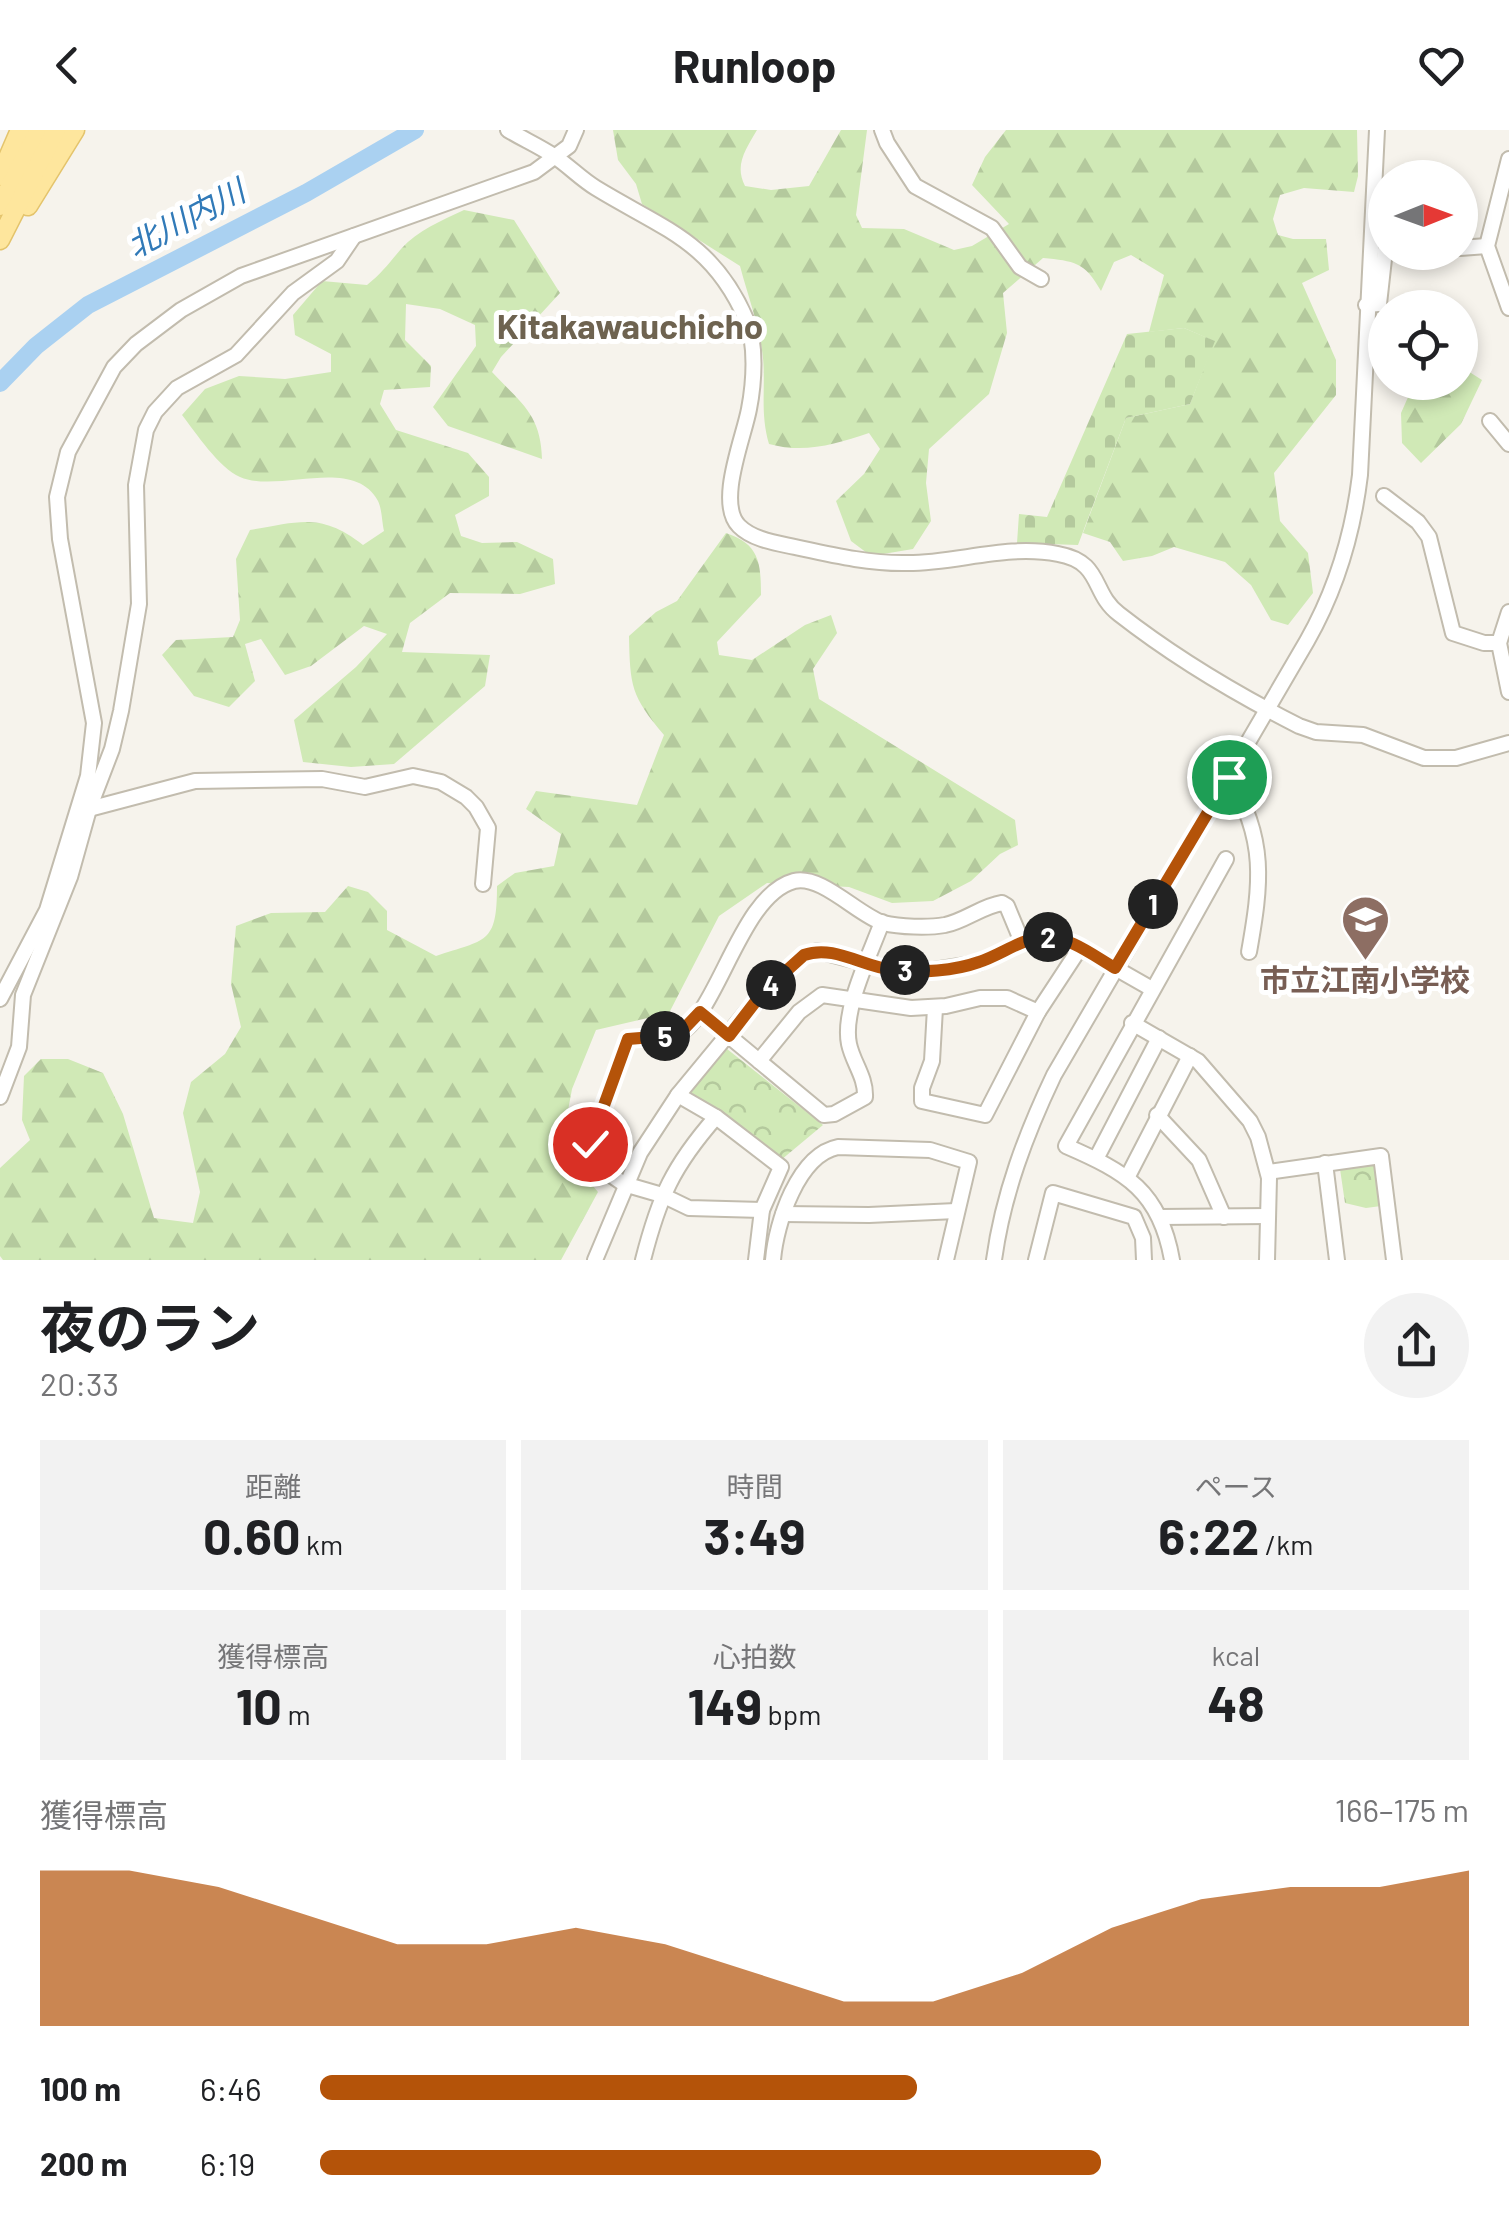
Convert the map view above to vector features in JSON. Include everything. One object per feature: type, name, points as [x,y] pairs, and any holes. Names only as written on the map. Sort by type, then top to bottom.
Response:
[{"type":"main road","points":[[0,176],[20,130]]},
{"type":"main road","points":[[0,240],[4,214],[39,130]]},
{"type":"main road","points":[[4,214],[56,130]]},
{"type":"main road","points":[[4,214],[24,212],[75,130]]},
{"type":"street","points":[[508,130],[699,250],[722,278],[746,318],[752,343],[750,404],[731,493],[735,521],[744,530],[772,542],[876,561],[908,563],[982,553],[1032,552],[1077,559],[1086,564],[1116,612],[1267,708],[1316,732],[1363,735],[1424,758],[1456,758],[1509,743]]},
{"type":"street","points":[[0,999],[47,910],[88,776],[94,723],[91,692],[60,538],[57,497],[68,452],[114,367],[136,344],[181,310],[241,276],[534,172],[568,146],[576,130]]},
{"type":"street","points":[[882,130],[886,143],[915,186],[992,228],[1020,267],[1041,280]]},
{"type":"street","points":[[994,1260],[1005,1203],[1024,1139],[1054,1074],[1322,614],[1352,527],[1360,475],[1377,130]]},
{"type":"street","points":[[1509,159],[1487,246],[1509,308]]},
{"type":"street","points":[[1491,228],[1509,220]]},
{"type":"street","points":[[0,1097],[19,1047],[23,995],[70,878],[89,809],[112,748],[139,604],[136,485],[146,430],[155,412],[178,388],[236,354],[294,293],[338,261],[354,236]]},
{"type":"street","points":[[1478,247],[1487,246]]},
{"type":"street","points":[[1366,305],[1379,304],[1383,270]]},
{"type":"street","points":[[1490,421],[1509,444]]},
{"type":"street","points":[[1384,496],[1430,536],[1453,632],[1484,643],[1500,643]]},
{"type":"street","points":[[1509,612],[1500,643],[1509,692]]},
{"type":"street","points":[[89,809],[195,781],[322,779],[364,787],[414,776],[441,782],[476,807],[488,828],[483,884]]},
{"type":"street","points":[[1229,777],[1247,806],[1258,846],[1260,890],[1249,952]]},
{"type":"street","points":[[1172,1260],[1160,1217],[1146,1195],[1128,1176],[1066,1146],[1226,858]]},
{"type":"street","points":[[762,1210],[689,1208],[662,1194],[624,1184],[588,1160],[624,1045],[632,1037],[678,1035],[700,1012],[761,906],[793,881],[811,882],[882,922],[946,925],[1002,902],[1022,942]]},
{"type":"street","points":[[700,1012],[824,1115],[863,1100],[864,1084],[848,1044],[854,998],[882,922]]},
{"type":"street","points":[[595,1260],[624,1184],[678,1095],[763,992],[804,955],[829,952],[892,970],[934,970],[979,963],[1022,942],[1045,937],[1080,948],[1152,989]]},
{"type":"street","points":[[935,1008],[932,1060],[922,1088],[922,1101],[985,1116],[1038,1012],[1080,948]]},
{"type":"street","points":[[760,1061],[775,1038],[817,998],[832,994],[892,1007],[935,1008],[980,998],[1007,998],[1038,1012]]},
{"type":"street","points":[[1132,1023],[1190,1056],[1250,1121],[1268,1172],[1266,1260]]},
{"type":"street","points":[[1096,1159],[1159,1038]]},
{"type":"street","points":[[1128,1176],[1190,1056]]},
{"type":"street","points":[[678,1095],[716,1117],[781,1167],[762,1210],[756,1260]]},
{"type":"street","points":[[1157,1115],[1199,1160],[1224,1217]]},
{"type":"street","points":[[642,1260],[662,1194],[685,1153],[716,1117]]},
{"type":"street","points":[[772,1260],[783,1214],[814,1158],[824,1150],[838,1147],[930,1150],[968,1162],[946,1260]]},
{"type":"street","points":[[1268,1172],[1381,1156],[1394,1260]]},
{"type":"street","points":[[1325,1163],[1337,1260]]},
{"type":"street","points":[[1036,1260],[1053,1192],[1134,1217],[1143,1238],[1144,1260]]},
{"type":"street","points":[[783,1214],[956,1211]]},
{"type":"street","points":[[1160,1217],[1268,1216]]},
{"type":"green space","points":[[613,130],[757,130],[743,157],[742,178],[745,186],[771,190],[809,186],[841,130],[867,130],[856,215],[862,228],[904,229],[954,250],[972,246],[1009,224],[972,185],[985,157],[1006,130],[1357,130],[1358,176],[1354,192],[1304,188],[1280,195],[1273,219],[1278,235],[1326,239],[1329,270],[1302,283],[1336,360],[1336,395],[1274,473],[1280,521],[1308,553],[1313,593],[1288,625],[1271,620],[1251,585],[1225,562],[1174,547],[1123,561],[1110,542],[1083,533],[1126,418],[1190,404],[1214,341],[1184,328],[1149,332],[1164,275],[1131,255],[1114,262],[1101,291],[1090,274],[1078,265],[1043,258],[1003,293],[1007,333],[989,394],[929,449],[926,483],[931,521],[913,549],[871,556],[851,541],[836,501],[864,474],[880,449],[869,433],[807,448],[769,444],[764,419],[762,350],[740,266],[642,204],[636,184],[618,160]]},
{"type":"green space","points":[[464,210],[514,220],[560,293],[492,372],[533,420],[542,459],[448,426],[433,407],[476,346],[475,325],[440,309],[406,304],[405,340],[431,366],[430,387],[384,390],[380,404],[396,430],[468,453],[489,477],[489,496],[455,515],[461,536],[482,543],[517,542],[553,559],[555,584],[520,594],[450,593],[410,623],[402,652],[490,655],[485,686],[394,764],[351,767],[303,762],[294,720],[356,667],[387,634],[364,626],[311,666],[285,675],[261,639],[245,644],[255,681],[229,707],[194,696],[162,655],[176,640],[233,637],[240,620],[236,559],[250,530],[309,522],[335,528],[363,545],[384,531],[378,501],[366,487],[351,480],[256,481],[240,477],[216,458],[182,415],[205,389],[239,376],[285,379],[331,372],[331,354],[295,335],[293,315],[322,281],[367,285],[415,236]]},
{"type":"green space","points":[[1184,328],[1215,341],[1190,404],[1126,418],[1078,545],[1017,543],[1019,514],[1047,517],[1127,334]]},
{"type":"green space","points":[[1407,400],[1472,400],[1461,424],[1421,463],[1402,443],[1401,413]]},
{"type":"green space","points":[[726,533],[745,543],[756,556],[761,595],[717,642],[719,655],[752,660],[805,625],[831,615],[837,633],[813,669],[819,699],[1015,820],[1018,845],[1000,854],[971,881],[933,901],[892,903],[849,887],[767,883],[719,916],[669,1013],[596,1030],[572,1089],[561,1148],[598,1192],[561,1260],[3,1260],[0,1168],[30,1140],[22,1120],[24,1076],[41,1059],[68,1059],[103,1073],[123,1114],[154,1218],[193,1223],[200,1192],[183,1113],[191,1082],[225,1054],[241,1027],[231,984],[236,926],[271,913],[325,912],[348,886],[368,892],[387,911],[387,930],[436,956],[485,937],[494,919],[497,886],[515,873],[554,866],[561,834],[526,809],[536,791],[637,805],[664,735],[634,690],[629,636],[656,612],[677,601]]},
{"type":"green space","points":[[722,1045],[823,1125],[781,1160],[688,1090]]},
{"type":"green space","points":[[1378,1161],[1381,1206],[1366,1208],[1345,1203],[1340,1169]]},
{"type":"waterway","name":"北川内川","points":[[0,383],[36,346],[88,305],[306,193],[415,130]]},
{"type":"place","name":"市立江南小学校","points":[[1365,962]]},
{"type":"district","name":"Kitakawauchicho","points":[[630,327]]},
{"type":"route","points":[[590,1144],[628,1039],[678,1035],[700,1012],[729,1036],[763,992],[812,952],[829,952],[892,970],[934,970],[979,963],[1022,942],[1045,937],[1063,940],[1115,968],[1229,777]]}]
